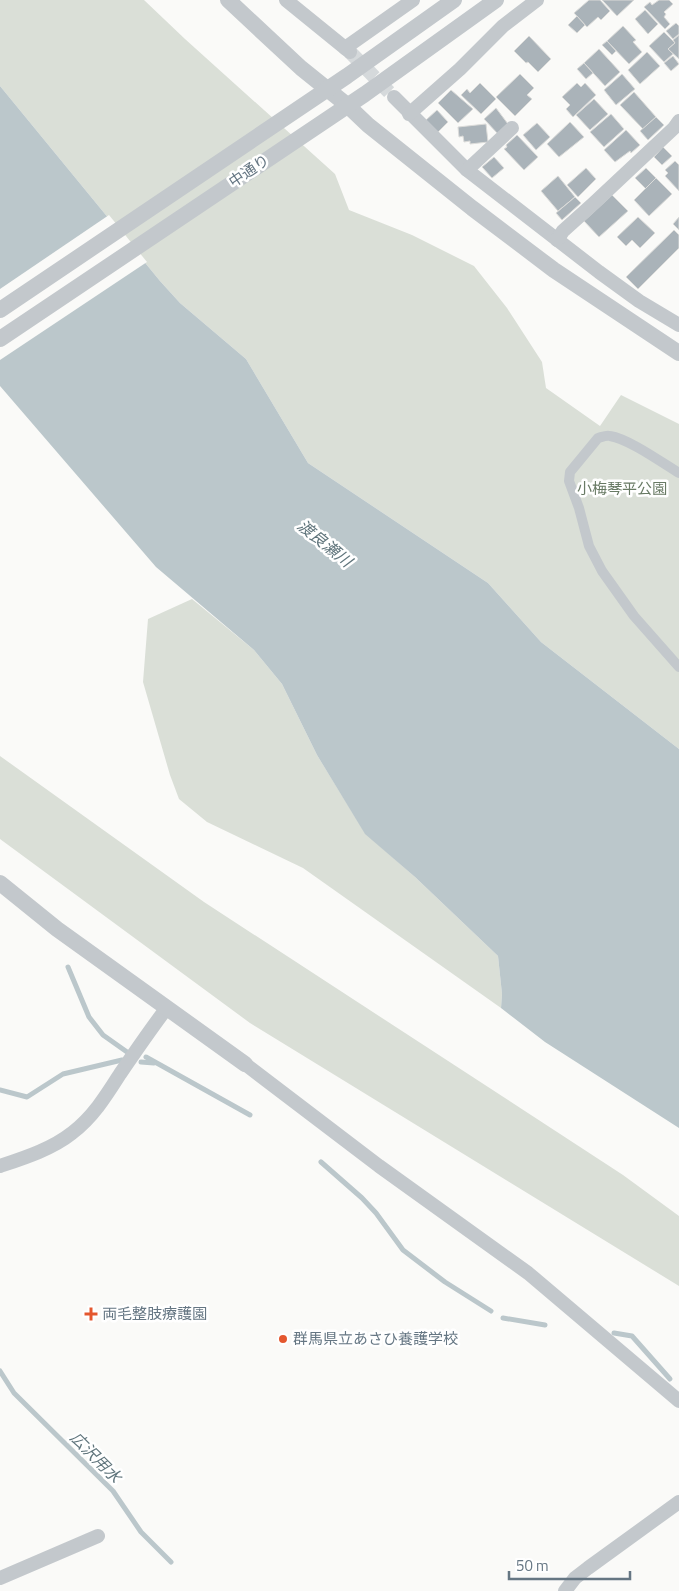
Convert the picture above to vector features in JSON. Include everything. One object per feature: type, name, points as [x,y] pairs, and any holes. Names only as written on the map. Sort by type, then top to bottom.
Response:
[{"type":"street","points":[[228,0],[283,52],[368,125],[513,240],[554,270],[679,353]]},
{"type":"street","points":[[286,0],[347,50],[413,0]]},
{"type":"street","name":"中通り","points":[[0,310],[327,90],[454,0]]},
{"type":"street","name":"中通り","points":[[0,338],[347,105],[496,0]]},
{"type":"street","points":[[409,114],[460,69],[503,26],[537,0]]},
{"type":"street","points":[[394,97],[467,170],[639,301],[679,325]]},
{"type":"street","points":[[557,240],[563,231],[674,128],[679,121]]},
{"type":"street","points":[[467,170],[512,128]]},
{"type":"street","points":[[679,473],[626,442],[605,436],[598,438],[570,472],[569,477],[589,546],[602,571],[634,616],[679,667]]},
{"type":"street","points":[[0,883],[57,929],[245,1064],[379,1166],[528,1273],[679,1401]]},
{"type":"street","points":[[0,1166],[52,1145],[71,1134],[87,1121],[106,1098],[166,1009]]},
{"type":"street","points":[[565,1591],[575,1578],[679,1502]]},
{"type":"street","points":[[0,1578],[98,1536]]},
{"type":"green space","name":"小梅琴平公園","points":[[0,0],[144,0],[335,174],[349,210],[412,235],[474,266],[507,308],[542,362],[546,388],[600,426],[621,395],[679,424],[679,749],[541,642],[488,583],[308,463],[246,359],[180,303],[160,281],[0,86]]},
{"type":"green space","points":[[192,599],[254,650],[282,684],[317,755],[365,833],[415,877],[498,956],[502,994],[501,1008],[303,868],[207,822],[179,799],[170,775],[143,682],[148,619]]},
{"type":"green space","points":[[0,756],[204,902],[623,1175],[679,1216],[679,1286],[250,1023],[0,839]]},
{"type":"water","name":"渡良瀬川","points":[[0,86],[160,281],[180,303],[246,359],[308,463],[488,583],[541,642],[679,749],[679,1128],[545,1042],[501,1008],[502,994],[498,956],[415,877],[365,834],[317,755],[282,684],[254,650],[156,567],[0,386]]},
{"type":"pier","points":[[109,215],[147,262],[0,360],[0,289]]},
{"type":"building","points":[[589,0],[600,0],[610,11],[601,20],[598,17],[587,27],[574,13]]},
{"type":"building","points":[[602,0],[634,0],[617,16]]},
{"type":"building","points":[[659,0],[669,0],[673,4],[664,12],[666,14],[664,17],[670,24],[665,29],[644,7],[650,2],[652,5]]},
{"type":"building","points":[[645,10],[658,24],[648,34],[635,19]]},
{"type":"building","points":[[577,16],[585,25],[577,33],[568,25]]},
{"type":"building","points":[[676,23],[679,26],[679,34],[673,39],[666,31]]},
{"type":"building","points":[[623,26],[636,40],[633,42],[642,52],[629,64],[607,41]]},
{"type":"building","points":[[664,32],[675,43],[668,49],[673,54],[664,62],[649,46]]},
{"type":"building","points":[[679,35],[679,59],[668,49],[675,43],[673,40]]},
{"type":"building","points":[[529,36],[551,59],[538,72],[514,51]]},
{"type":"building","points":[[607,41],[616,51],[612,55],[602,45]]},
{"type":"building","points":[[599,49],[620,72],[605,86],[584,63]]},
{"type":"building","points":[[647,52],[660,66],[640,84],[628,70]]},
{"type":"building","points":[[673,56],[679,64],[671,71],[664,63]]},
{"type":"building","points":[[584,63],[593,73],[586,79],[577,69]]},
{"type":"building","points":[[520,74],[534,88],[527,95],[532,99],[515,116],[496,97]]},
{"type":"building","points":[[622,74],[635,89],[616,105],[604,90]]},
{"type":"building","points":[[480,83],[496,99],[481,114],[461,95],[467,89],[470,93]]},
{"type":"building","points":[[577,83],[581,87],[585,83],[596,95],[573,117],[566,109],[570,105],[562,97]]},
{"type":"building","points":[[451,90],[473,109],[458,123],[438,103]]},
{"type":"building","points":[[634,92],[656,117],[643,129],[620,105]]},
{"type":"building","points":[[594,99],[608,114],[590,130],[576,115]]},
{"type":"building","points":[[496,108],[508,124],[498,134],[484,119]]},
{"type":"building","points":[[437,110],[448,122],[438,132],[426,120]]},
{"type":"building","points":[[611,114],[624,129],[604,147],[590,132]]},
{"type":"building","points":[[656,117],[664,125],[648,140],[640,131]]},
{"type":"building","points":[[570,122],[584,137],[559,157],[547,144]]},
{"type":"building","points":[[537,123],[550,137],[536,150],[523,135]]},
{"type":"building","points":[[486,124],[488,142],[470,144],[470,141],[464,142],[463,136],[459,137],[458,127]]},
{"type":"building","points":[[626,130],[640,145],[631,153],[630,151],[615,162],[604,150]]},
{"type":"building","points":[[517,135],[538,157],[524,170],[504,149]]},
{"type":"building","points":[[663,147],[672,156],[662,165],[654,157]]},
{"type":"building","points":[[494,157],[504,168],[492,178],[482,167]]},
{"type":"building","points":[[675,161],[679,165],[679,191],[665,176],[668,173],[665,170]]},
{"type":"building","points":[[586,168],[596,179],[578,197],[567,185]]},
{"type":"building","points":[[646,168],[656,178],[646,189],[635,178]]},
{"type":"building","points":[[558,176],[575,197],[558,211],[541,191]]},
{"type":"building","points":[[656,178],[672,194],[649,216],[634,200]]},
{"type":"building","points":[[612,195],[628,211],[599,237],[584,221]]},
{"type":"building","points":[[575,197],[581,203],[562,220],[556,213]]},
{"type":"building","points":[[638,217],[655,233],[640,248],[632,240],[626,246],[617,237]]},
{"type":"building","points":[[679,217],[679,230],[673,224]]},
{"type":"building","points":[[674,230],[679,235],[679,248],[638,289],[626,277]]},
{"type":"waterway","points":[[68,967],[89,1017],[103,1035],[127,1052]]},
{"type":"waterway","points":[[146,1057],[250,1115]]},
{"type":"waterway","points":[[0,1090],[27,1097],[63,1074],[122,1060]]},
{"type":"waterway","points":[[141,1062],[154,1063]]},
{"type":"waterway","points":[[321,1162],[376,1213],[403,1250],[445,1282],[491,1311]]},
{"type":"waterway","points":[[503,1318],[545,1325]]},
{"type":"waterway","points":[[614,1333],[632,1336],[670,1379]]},
{"type":"waterway","name":"広沢用水","points":[[0,1371],[14,1393],[113,1491],[141,1532],[171,1562]]},
{"type":"tunnel","points":[[350,52],[394,97]]},
{"type":"place","name":"両毛整肢療護園","points":[[91,1314]]},
{"type":"place","name":"群馬県立あさひ養護学校","points":[[283,1339]]}]
